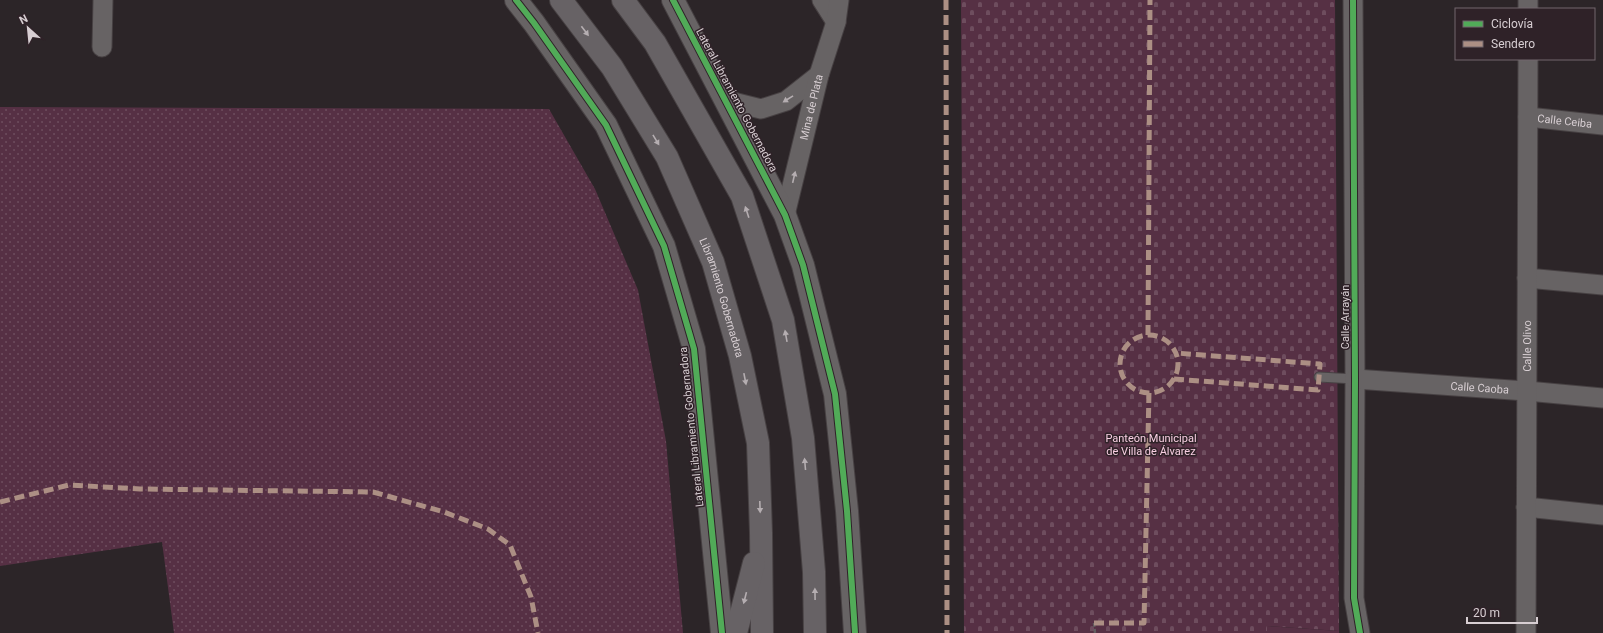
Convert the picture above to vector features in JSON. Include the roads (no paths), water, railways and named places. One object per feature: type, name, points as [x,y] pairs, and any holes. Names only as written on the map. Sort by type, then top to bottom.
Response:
[{"type":"highway","name":"Libramiento Gobernadora","points":[[561,0],[612,67],[666,157],[713,262],[740,356],[758,443],[762,633]]},
{"type":"highway","points":[[623,0],[655,43],[742,196],[783,320],[803,438],[814,572],[815,633]]},
{"type":"highway","points":[[736,633],[761,533]]},
{"type":"street","points":[[102,48],[103,0]]},
{"type":"street","name":"Lateral Libramiento Gobernadora","points":[[516,0],[606,125],[664,246],[694,350],[722,633]]},
{"type":"street","name":"Lateral Libramiento Gobernadora","points":[[673,0],[785,215],[803,265],[835,394],[847,510],[855,633]]},
{"type":"street","points":[[822,0],[836,22]]},
{"type":"street","name":"Mina de Plata","points":[[785,215],[819,75],[836,22],[839,0]]},
{"type":"street","name":"Calle Arrayán","points":[[1353,0],[1355,379],[1354,598],[1360,633]]},
{"type":"street","name":"Calle Olivo","points":[[1526,633],[1528,60]]},
{"type":"street","points":[[725,100],[761,109],[786,101],[819,75]]},
{"type":"street","name":"Calle Ceiba","points":[[1528,116],[1603,125]]},
{"type":"street","points":[[1527,278],[1603,285]]},
{"type":"street","name":"Calle Caoba","points":[[1355,379],[1603,398]]},
{"type":"street","points":[[1526,507],[1603,515]]},
{"type":"lane","points":[[1319,377],[1355,379]]},
{"type":"park label","name":"Panteón Municipal de Villa de Álvarez","points":[[1151,444]]}]
